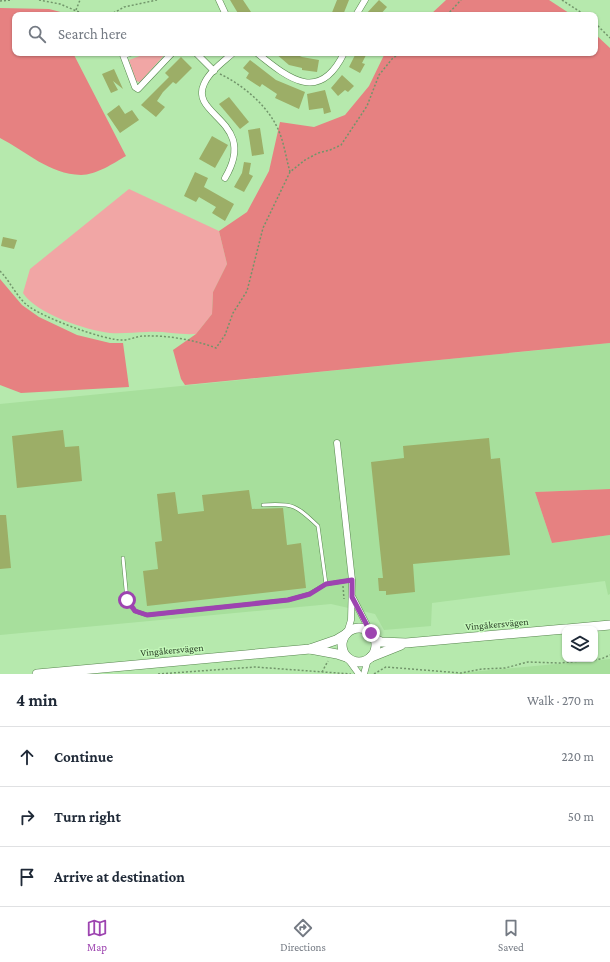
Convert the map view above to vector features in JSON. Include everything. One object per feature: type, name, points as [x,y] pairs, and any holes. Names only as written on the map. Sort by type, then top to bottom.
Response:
[{"type":"main road","name":"Vingåkersvägen","points":[[598,626],[610,625]]},
{"type":"main road","points":[[359,628],[373,636],[376,646],[369,658],[358,662],[347,658],[342,645],[346,634],[352,629],[359,628]]},
{"type":"main road","name":"Vingåkersvägen","points":[[373,636],[381,642],[406,643],[562,629]]},
{"type":"main road","name":"Vingåkersvägen","points":[[310,650],[336,640],[346,634]]},
{"type":"main road","name":"Vingåkersvägen","points":[[369,658],[406,643]]},
{"type":"main road","name":"Vingåkersvägen","points":[[37,674],[310,650],[337,654],[347,658]]},
{"type":"street","points":[[219,0],[225,12]]},
{"type":"street","points":[[358,12],[365,0]]},
{"type":"street","points":[[124,56],[135,87],[138,89],[169,56]]},
{"type":"street","points":[[199,56],[214,71]]},
{"type":"street","points":[[225,178],[231,168],[234,152],[234,140],[231,132],[208,108],[202,98],[202,90],[204,83],[230,56]]},
{"type":"street","points":[[261,56],[292,78],[303,82],[314,83],[324,80],[333,73],[342,56]]},
{"type":"street","points":[[337,443],[352,580],[351,620],[346,634]]},
{"type":"street","points":[[352,597],[373,636]]},
{"type":"street","points":[[347,658],[359,674]]},
{"type":"street","points":[[364,674],[369,658]]},
{"type":"lane","points":[[263,505],[286,504],[296,507],[318,526],[326,584]]},
{"type":"lane","points":[[123,558],[127,600],[135,611],[147,615],[288,600],[310,594],[326,584],[352,580]]},
{"type":"path","points":[[0,1],[12,0]]},
{"type":"path","points":[[39,0],[80,12]]},
{"type":"path","points":[[76,10],[80,0]]},
{"type":"path","points":[[114,12],[120,8],[157,0]]},
{"type":"path","points":[[450,12],[461,0]]},
{"type":"path","points":[[562,0],[580,12]]},
{"type":"path","points":[[598,26],[610,38]]},
{"type":"path","points":[[0,271],[25,304],[36,312],[70,327],[86,330],[103,337],[116,339],[123,340],[144,336],[182,339],[200,342],[216,348],[225,335],[233,313],[247,292],[263,228],[290,172],[312,156],[341,145],[367,106],[379,74],[395,56]]},
{"type":"path","points":[[214,71],[230,79],[267,111],[279,130],[290,172]]},
{"type":"path","points":[[343,582],[344,602]]},
{"type":"path","points":[[374,674],[386,667],[461,673],[482,669],[505,668],[528,662],[560,664],[601,659],[610,655]]},
{"type":"path","points":[[322,672],[329,658]]},
{"type":"path","points":[[158,674],[255,667],[352,674]]},
{"type":"shaded area","points":[[446,0],[549,0],[567,12],[433,12]]},
{"type":"shaded area","points":[[0,8],[49,9],[60,12],[12,12],[12,56],[75,56],[126,156],[93,173],[81,175],[69,174],[48,167],[0,138]]},
{"type":"shaded area","points":[[598,37],[610,48],[610,343],[185,385],[181,379],[173,350],[196,334],[212,314],[213,292],[227,264],[219,231],[247,212],[269,171],[280,122],[314,127],[345,115],[369,86],[384,56],[598,56]]},
{"type":"shaded area","points":[[140,56],[163,56],[140,82],[136,81],[129,60]]},
{"type":"shaded area","points":[[129,189],[219,231],[227,264],[213,292],[212,314],[196,334],[153,332],[110,333],[100,331],[62,320],[39,308],[23,293],[30,269]]},
{"type":"shaded area","points":[[0,279],[22,305],[39,317],[77,335],[110,343],[123,343],[129,387],[21,393],[0,385]]},
{"type":"shaded area","points":[[610,343],[610,489],[535,492],[552,543],[610,535],[610,594],[608,595],[605,581],[432,603],[431,626],[384,630],[375,614],[331,604],[0,635],[0,404]]},
{"type":"shaded area","points":[[610,489],[610,535],[552,543],[535,492]]},
{"type":"shaded area","points":[[610,659],[610,674],[449,674],[578,662],[598,662],[598,660]]},
{"type":"building","points":[[230,0],[243,0],[251,12],[237,12]]},
{"type":"building","points":[[337,0],[349,0],[344,12],[332,12]]},
{"type":"building","points":[[379,0],[387,7],[383,12],[368,12]]},
{"type":"building","points":[[278,56],[300,56],[319,60],[317,72],[302,70],[302,68],[289,65]]},
{"type":"building","points":[[354,56],[366,56],[362,63],[365,64],[360,73],[349,67]]},
{"type":"building","points":[[181,57],[192,68],[176,84],[173,82],[163,92],[157,101],[165,107],[156,117],[141,105],[169,77],[165,73]]},
{"type":"building","points":[[250,60],[276,80],[305,92],[299,109],[275,98],[277,94],[262,84],[260,87],[246,78],[249,73],[243,68]]},
{"type":"building","points":[[114,69],[123,89],[113,81],[118,90],[111,93],[102,74]]},
{"type":"building","points":[[342,75],[354,86],[348,92],[345,90],[338,96],[331,88]]},
{"type":"building","points":[[325,90],[331,112],[324,114],[323,108],[309,110],[307,94]]},
{"type":"building","points":[[229,97],[249,122],[240,129],[219,104]]},
{"type":"building","points":[[119,105],[125,114],[132,110],[139,120],[120,133],[107,114]]},
{"type":"building","points":[[260,128],[264,154],[252,156],[248,130]]},
{"type":"building","points":[[212,136],[228,145],[215,168],[199,159]]},
{"type":"building","points":[[244,162],[251,163],[249,174],[253,176],[244,192],[234,187],[242,173]]},
{"type":"building","points":[[195,172],[208,178],[204,187],[234,204],[225,221],[212,213],[216,207],[199,197],[196,202],[184,196]]},
{"type":"building","points":[[3,237],[17,240],[14,249],[1,246]]},
{"type":"building","points":[[63,430],[65,447],[79,446],[82,481],[17,488],[12,436]]},
{"type":"building","points":[[489,438],[491,459],[500,458],[510,555],[413,564],[415,592],[386,595],[386,591],[379,591],[378,578],[383,578],[371,462],[404,458],[403,446]]},
{"type":"building","points":[[249,490],[252,509],[283,508],[287,545],[301,543],[306,588],[147,606],[143,571],[158,569],[155,542],[162,541],[157,494],[175,492],[178,514],[204,511],[202,495]]},
{"type":"building","points":[[0,515],[6,515],[11,568],[0,569]]},
{"type":"route","points":[[127,600],[135,611],[147,615],[288,600],[310,594],[326,584],[352,580],[352,597],[371,633]]}]
